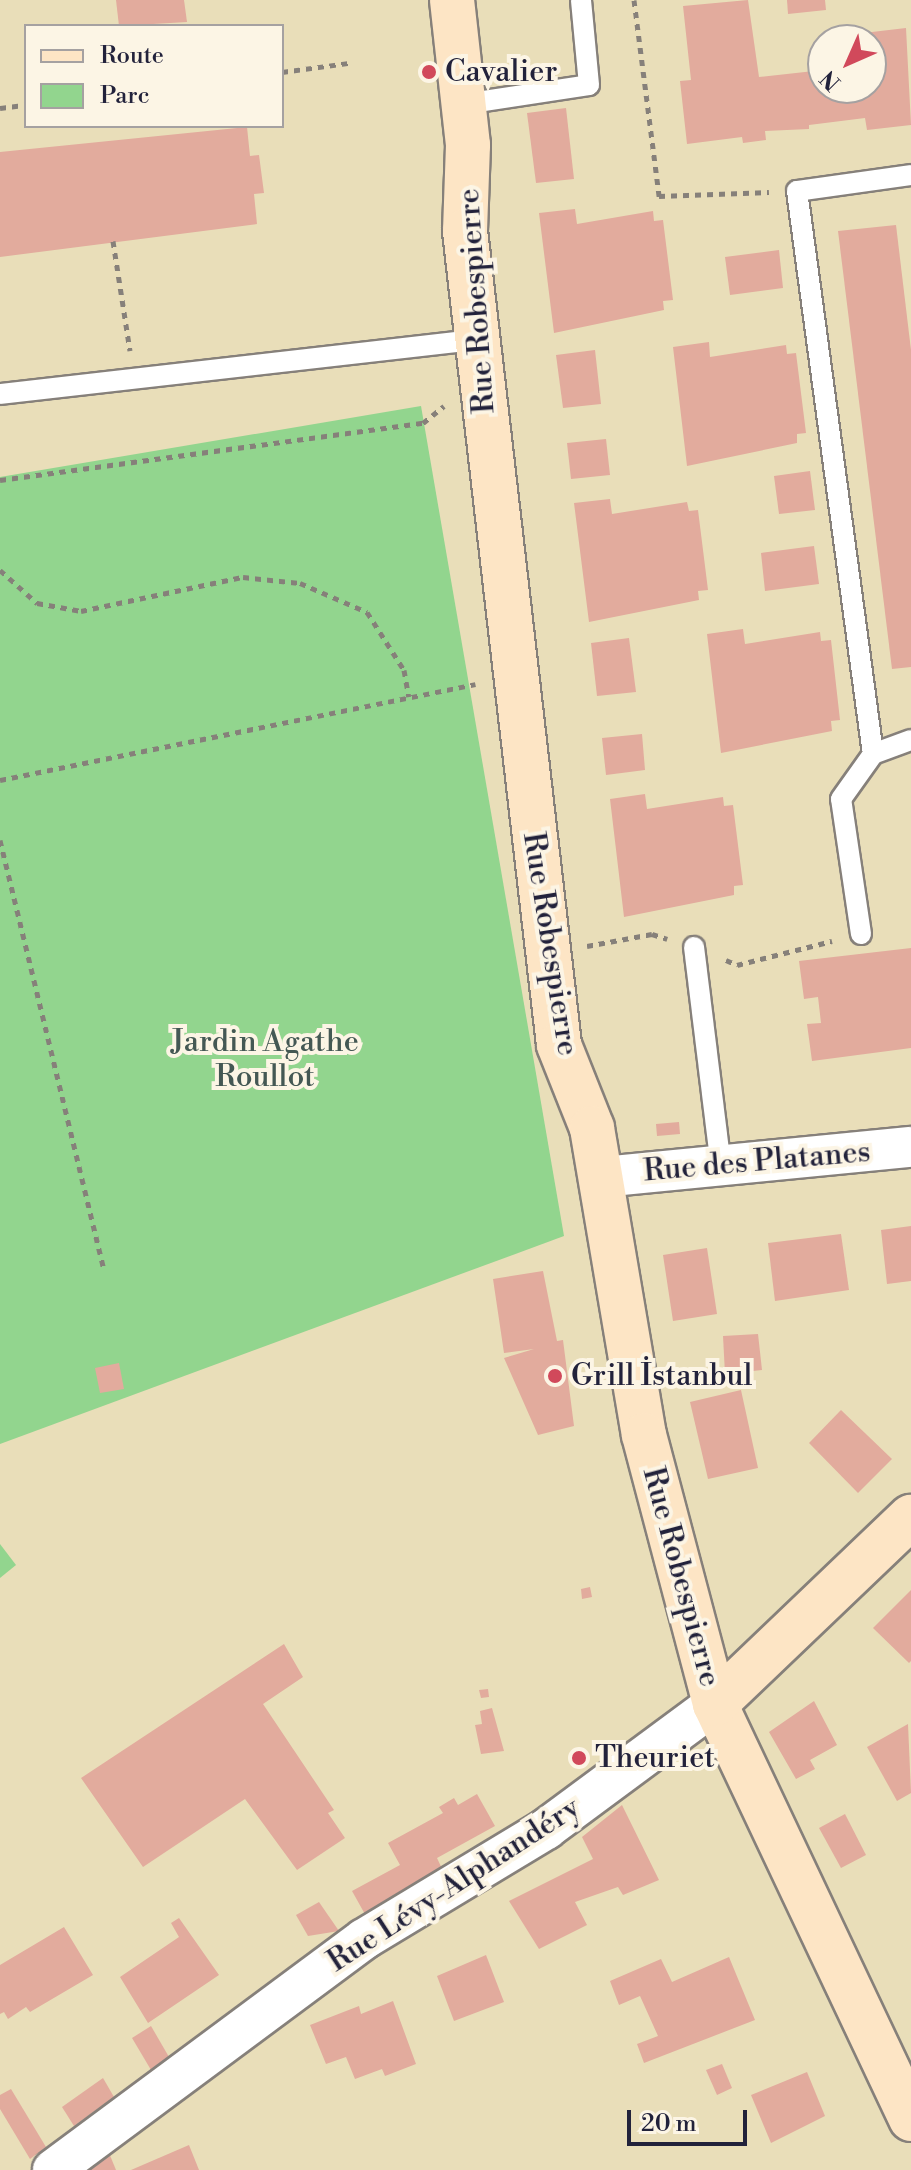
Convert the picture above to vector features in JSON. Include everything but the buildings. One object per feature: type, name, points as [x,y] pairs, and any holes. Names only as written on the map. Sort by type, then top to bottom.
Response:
[{"type":"street","name":"Rue Robespierre","points":[[452,0],[468,145],[465,231],[559,1045],[592,1128],[603,1177],[610,1249],[644,1435],[715,1704],[911,2119]]},
{"type":"street","name":"Rue des Platanes","points":[[603,1177],[911,1147]]},
{"type":"street","name":"Rue Lévy-Alphandéry","points":[[53,2170],[364,1939],[546,1829],[715,1704],[911,1517]]},
{"type":"lane","points":[[464,104],[589,85],[581,0]]},
{"type":"lane","points":[[873,754],[797,191],[911,175]]},
{"type":"lane","points":[[0,394],[477,340]]},
{"type":"lane","points":[[861,934],[841,799],[873,754],[911,740]]},
{"type":"lane","points":[[694,947],[721,1166]]},
{"type":"path","points":[[634,0],[659,196],[797,191]]},
{"type":"path","points":[[284,72],[349,63]]},
{"type":"path","points":[[0,108],[24,105]]},
{"type":"path","points":[[113,241],[134,378]]},
{"type":"path","points":[[0,480],[423,423],[445,404]]},
{"type":"path","points":[[0,570],[37,603],[81,611],[243,577],[300,583],[367,612],[404,670],[409,697]]},
{"type":"path","points":[[0,780],[475,684]]},
{"type":"path","points":[[0,840],[104,1271]]},
{"type":"green space","name":"Jardin Agathe Roullot","points":[[421,406],[564,1236],[0,1444],[0,477]]},
{"type":"green space","points":[[0,1544],[16,1565],[0,1578]]},
{"type":"place","name":"Cavalier","points":[[429,72]]},
{"type":"place","name":"Grill İstanbul","points":[[555,1376]]},
{"type":"place","name":"Theuriet","points":[[579,1758]]}]
